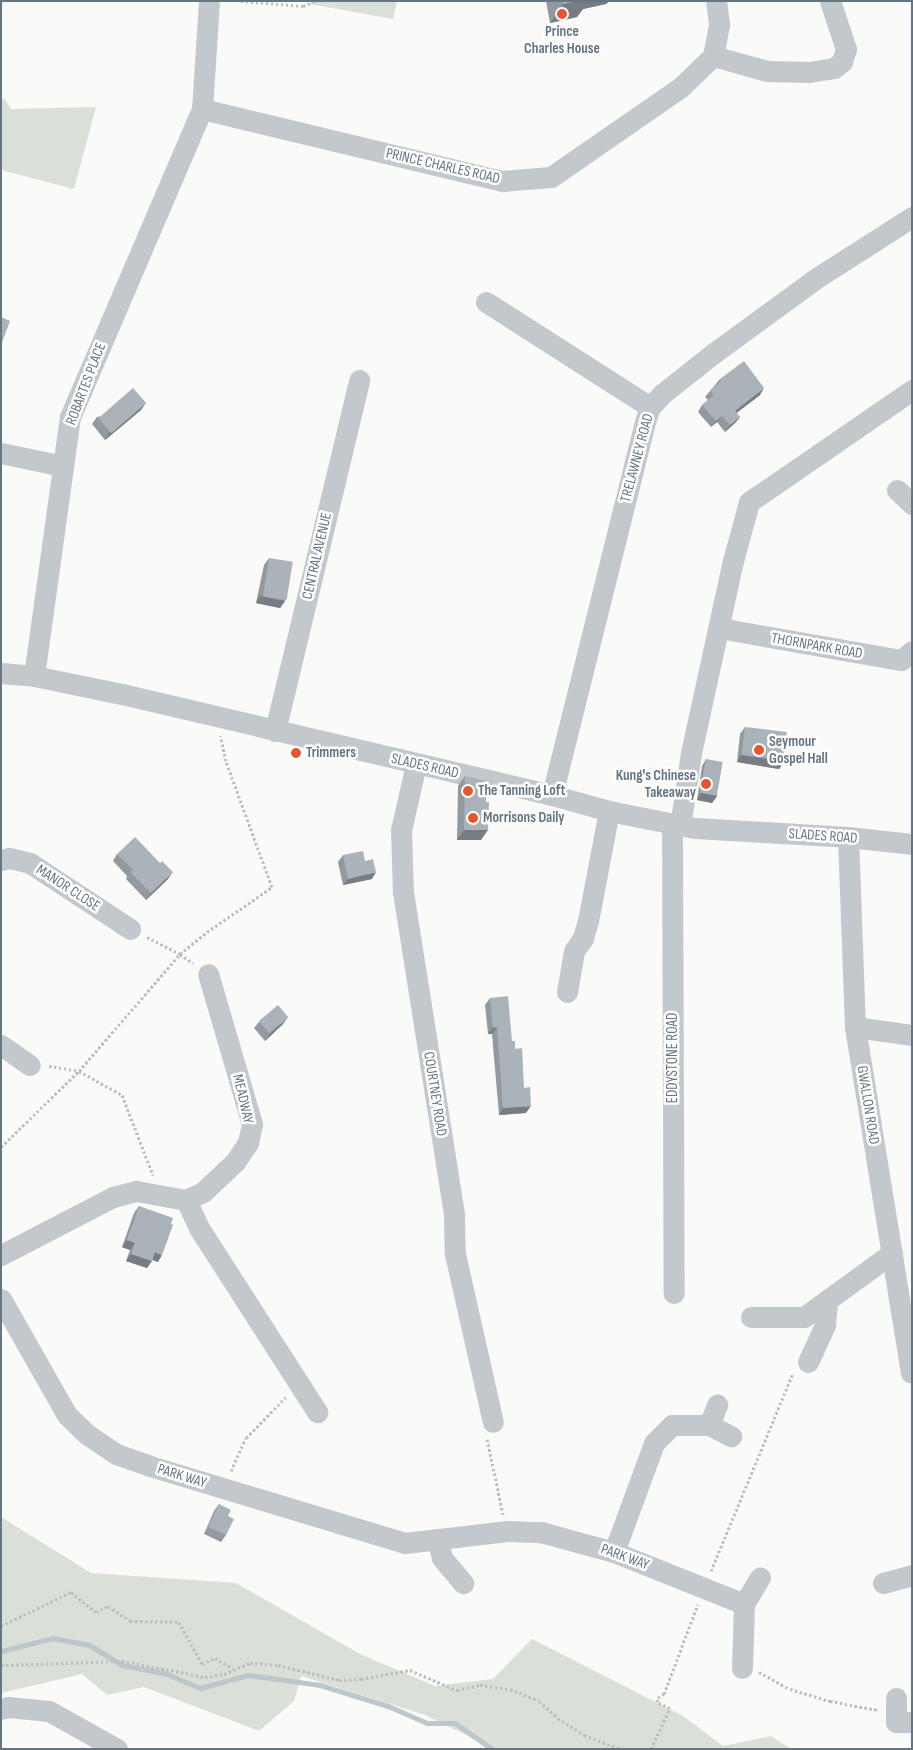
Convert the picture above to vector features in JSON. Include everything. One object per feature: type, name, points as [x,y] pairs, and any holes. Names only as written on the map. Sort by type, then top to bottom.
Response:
[{"type":"street","name":"ROBARTES PLACE","points":[[34,676],[70,417],[202,109],[209,1]]},
{"type":"street","points":[[716,1],[719,24],[713,56],[767,71],[809,72],[834,68],[842,62],[846,48],[830,1]]},
{"type":"street","name":"PRINCE CHARLES ROAD","points":[[202,109],[502,181],[551,177],[681,87],[713,56]]},
{"type":"street","name":"TRELAWNEY ROAD","points":[[552,795],[650,407],[662,394],[714,353],[815,279],[912,217]]},
{"type":"street","points":[[486,302],[650,407]]},
{"type":"street","name":"CENTRAL AVENUE","points":[[275,732],[359,380]]},
{"type":"street","name":"EDDYSTONE ROAD","points":[[674,1293],[676,825],[749,502],[912,390]]},
{"type":"street","points":[[1,453],[63,466]]},
{"type":"street","name":"THORNPARK ROAD","points":[[719,628],[901,660],[912,651]]},
{"type":"street","name":"SLADES ROAD","points":[[1,673],[34,676],[122,694],[275,732],[552,795],[609,811],[676,825],[848,837],[912,844]]},
{"type":"street","name":"COURTNEY ROAD","points":[[416,764],[401,830],[403,892],[454,1215],[455,1254],[493,1422]]},
{"type":"street","points":[[566,992],[574,951],[583,938],[587,927],[609,811]]},
{"type":"street","name":"GWALLON ROAD","points":[[848,837],[855,1028],[911,1372]]},
{"type":"street","name":"MANOR CLOSE","points":[[1,860],[9,858],[30,863],[130,929]]},
{"type":"street","name":"MEADWAY","points":[[186,1200],[203,1192],[235,1162],[248,1143],[252,1124],[208,974]]},
{"type":"street","points":[[855,1028],[912,1035]]},
{"type":"street","points":[[1,1045],[30,1065]]},
{"type":"street","points":[[1,1255],[113,1197],[136,1191],[186,1200],[199,1228],[317,1412]]},
{"type":"street","points":[[751,1317],[804,1317],[892,1253]]},
{"type":"street","name":"PARK WAY","points":[[1,1299],[67,1415],[88,1435],[116,1454],[405,1543],[507,1531],[541,1532],[614,1552],[744,1604]]},
{"type":"street","points":[[808,1362],[824,1325],[827,1300]]},
{"type":"street","points":[[709,1425],[717,1405]]},
{"type":"street","points":[[614,1552],[654,1443],[672,1425],[709,1425],[731,1436]]},
{"type":"street","points":[[437,1539],[442,1558],[463,1583]]},
{"type":"street","points":[[883,1583],[912,1575]]},
{"type":"street","points":[[742,1668],[744,1604],[760,1577]]},
{"type":"street","points":[[1,1709],[8,1707],[49,1711],[116,1749]]},
{"type":"path","points":[[241,1],[303,6],[316,1]]},
{"type":"path","points":[[1,1147],[79,1071],[180,954],[207,932],[272,887],[226,762],[215,717]]},
{"type":"path","points":[[130,929],[180,954],[208,974]]},
{"type":"path","points":[[30,1065],[33,1059],[53,1068],[79,1071],[122,1095],[160,1195]]},
{"type":"path","points":[[651,1749],[670,1708],[657,1702],[658,1698],[664,1694],[704,1588],[793,1372],[808,1362]]},
{"type":"path","points":[[223,1488],[246,1438],[298,1384]]},
{"type":"path","points":[[493,1422],[485,1430],[507,1531]]},
{"type":"path","points":[[1,1626],[71,1592],[96,1612],[108,1606],[130,1621],[179,1622],[202,1664],[215,1658],[233,1670]]},
{"type":"path","points":[[1,1665],[122,1661],[205,1677],[224,1674],[250,1663],[278,1665],[339,1680],[361,1679],[410,1670],[457,1690],[480,1685],[510,1689],[539,1701],[558,1718],[584,1735],[620,1749]]},
{"type":"path","points":[[742,1668],[755,1670],[790,1689],[830,1701],[901,1711]]},
{"type":"shaded area","points":[[311,1],[397,1],[393,19],[310,4]]},
{"type":"shaded area","points":[[1,99],[5,99],[11,109],[96,107],[74,189],[1,170]]},
{"type":"shaded area","points":[[1,1517],[91,1573],[236,1583],[360,1654],[435,1686],[493,1679],[532,1639],[683,1716],[723,1746],[771,1736],[791,1749],[495,1749],[425,1715],[301,1676],[294,1701],[259,1731],[144,1687],[107,1695],[82,1674],[1,1693]]},
{"type":"building","points":[[563,1],[577,1],[563,4]]},
{"type":"building","points":[[1,317],[10,321],[1,345]]},
{"type":"building","points":[[744,361],[764,388],[735,411],[740,417],[730,425],[722,416],[716,421],[702,405],[714,395],[710,390],[721,381],[720,379]]},
{"type":"building","points":[[133,388],[146,403],[111,433],[98,418]]},
{"type":"building","points":[[269,558],[293,562],[287,600],[263,597]]},
{"type":"building","name":"Seymour Gospel Hall","points":[[745,727],[787,732],[783,760],[742,755]]},
{"type":"building","points":[[706,759],[723,762],[717,795],[700,792]]},
{"type":"building","points":[[465,776],[487,781],[486,802],[489,802],[488,830],[464,830]]},
{"type":"building","points":[[135,837],[160,863],[162,861],[173,872],[151,893],[130,872],[133,870],[117,854]]},
{"type":"building","points":[[363,851],[365,861],[373,859],[376,872],[348,879],[343,855]]},
{"type":"building","points":[[508,996],[512,1041],[515,1041],[515,1049],[522,1048],[524,1088],[530,1087],[531,1106],[503,1108],[497,1027],[493,1028],[490,998]]},
{"type":"building","points":[[278,1005],[288,1017],[269,1033],[259,1021]]},
{"type":"building","points":[[139,1206],[173,1218],[171,1224],[173,1225],[162,1255],[155,1252],[152,1261],[131,1254],[135,1243],[127,1240]]},
{"type":"building","points":[[219,1504],[231,1510],[228,1516],[234,1519],[226,1535],[208,1527]]},
{"type":"waterway","points":[[1,1651],[53,1638],[89,1645],[122,1665],[167,1674],[200,1688],[248,1675],[320,1685],[388,1706],[427,1723],[455,1723],[492,1749]]},
{"type":"place","name":"Prince Charles House","points":[[562,14]]},
{"type":"place","name":"Seymour Gospel Hall","points":[[759,750]]},
{"type":"place","name":"Trimmers","points":[[296,753]]},
{"type":"place","name":"Kung's Chinese Takeaway","points":[[706,784]]},
{"type":"place","name":"The Tanning Loft","points":[[468,791]]},
{"type":"place","name":"Morrisons Daily","points":[[473,818]]}]
